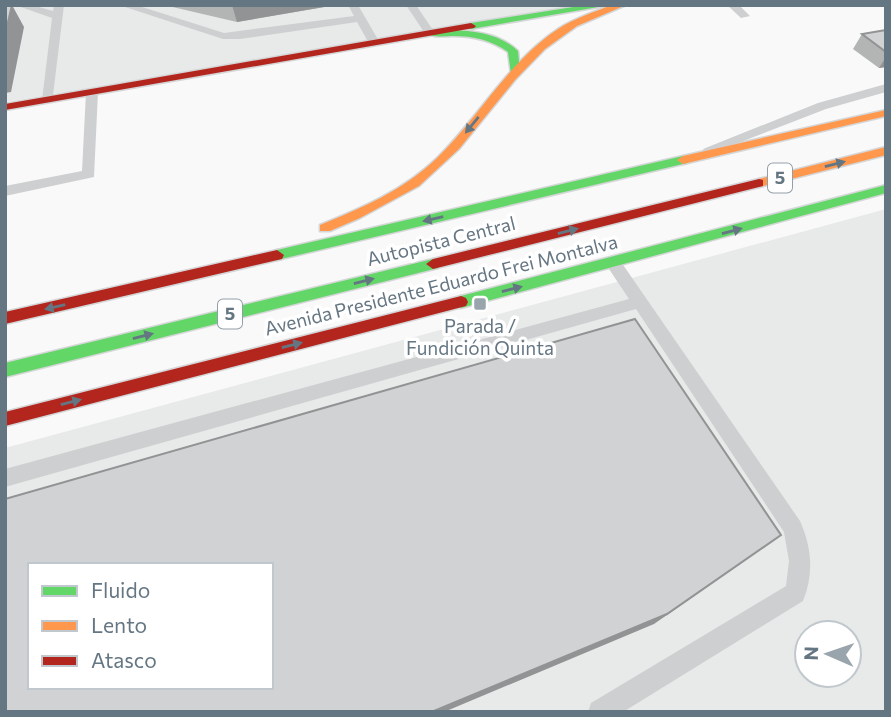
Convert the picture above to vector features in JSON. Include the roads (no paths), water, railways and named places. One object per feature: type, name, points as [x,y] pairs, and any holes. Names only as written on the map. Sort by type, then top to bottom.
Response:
[{"type":"main road","points":[[5,107],[606,5]]},
{"type":"main road","points":[[194,276],[315,232],[403,190],[434,167],[454,147],[514,72],[542,44],[581,19],[622,5]]},
{"type":"main road","points":[[430,33],[475,34],[502,42],[515,55],[514,72]]},
{"type":"main road","name":"Autopista Central","points":[[5,318],[886,113]]},
{"type":"main road","name":"Autopista Central","points":[[5,370],[886,151]]},
{"type":"main road","points":[[674,205],[845,179]]},
{"type":"main road","name":"Avenida Presidente Eduardo Frei Montalva","points":[[5,419],[613,263],[886,189]]},
{"type":"lane","points":[[20,5],[58,11],[48,100]]},
{"type":"lane","points":[[124,5],[223,36],[240,36],[360,18]]},
{"type":"lane","points":[[353,5],[374,43]]},
{"type":"lane","points":[[411,5],[430,33]]},
{"type":"lane","points":[[732,5],[745,16]]},
{"type":"lane","points":[[677,162],[822,106],[882,89]]},
{"type":"lane","points":[[5,191],[89,174],[92,92]]},
{"type":"lane","points":[[600,712],[795,593],[802,559],[793,528],[613,263]]},
{"type":"lane","points":[[5,478],[640,302]]},
{"type":"place","name":"Parada / Fundición Quinta","points":[[480,304]]}]
